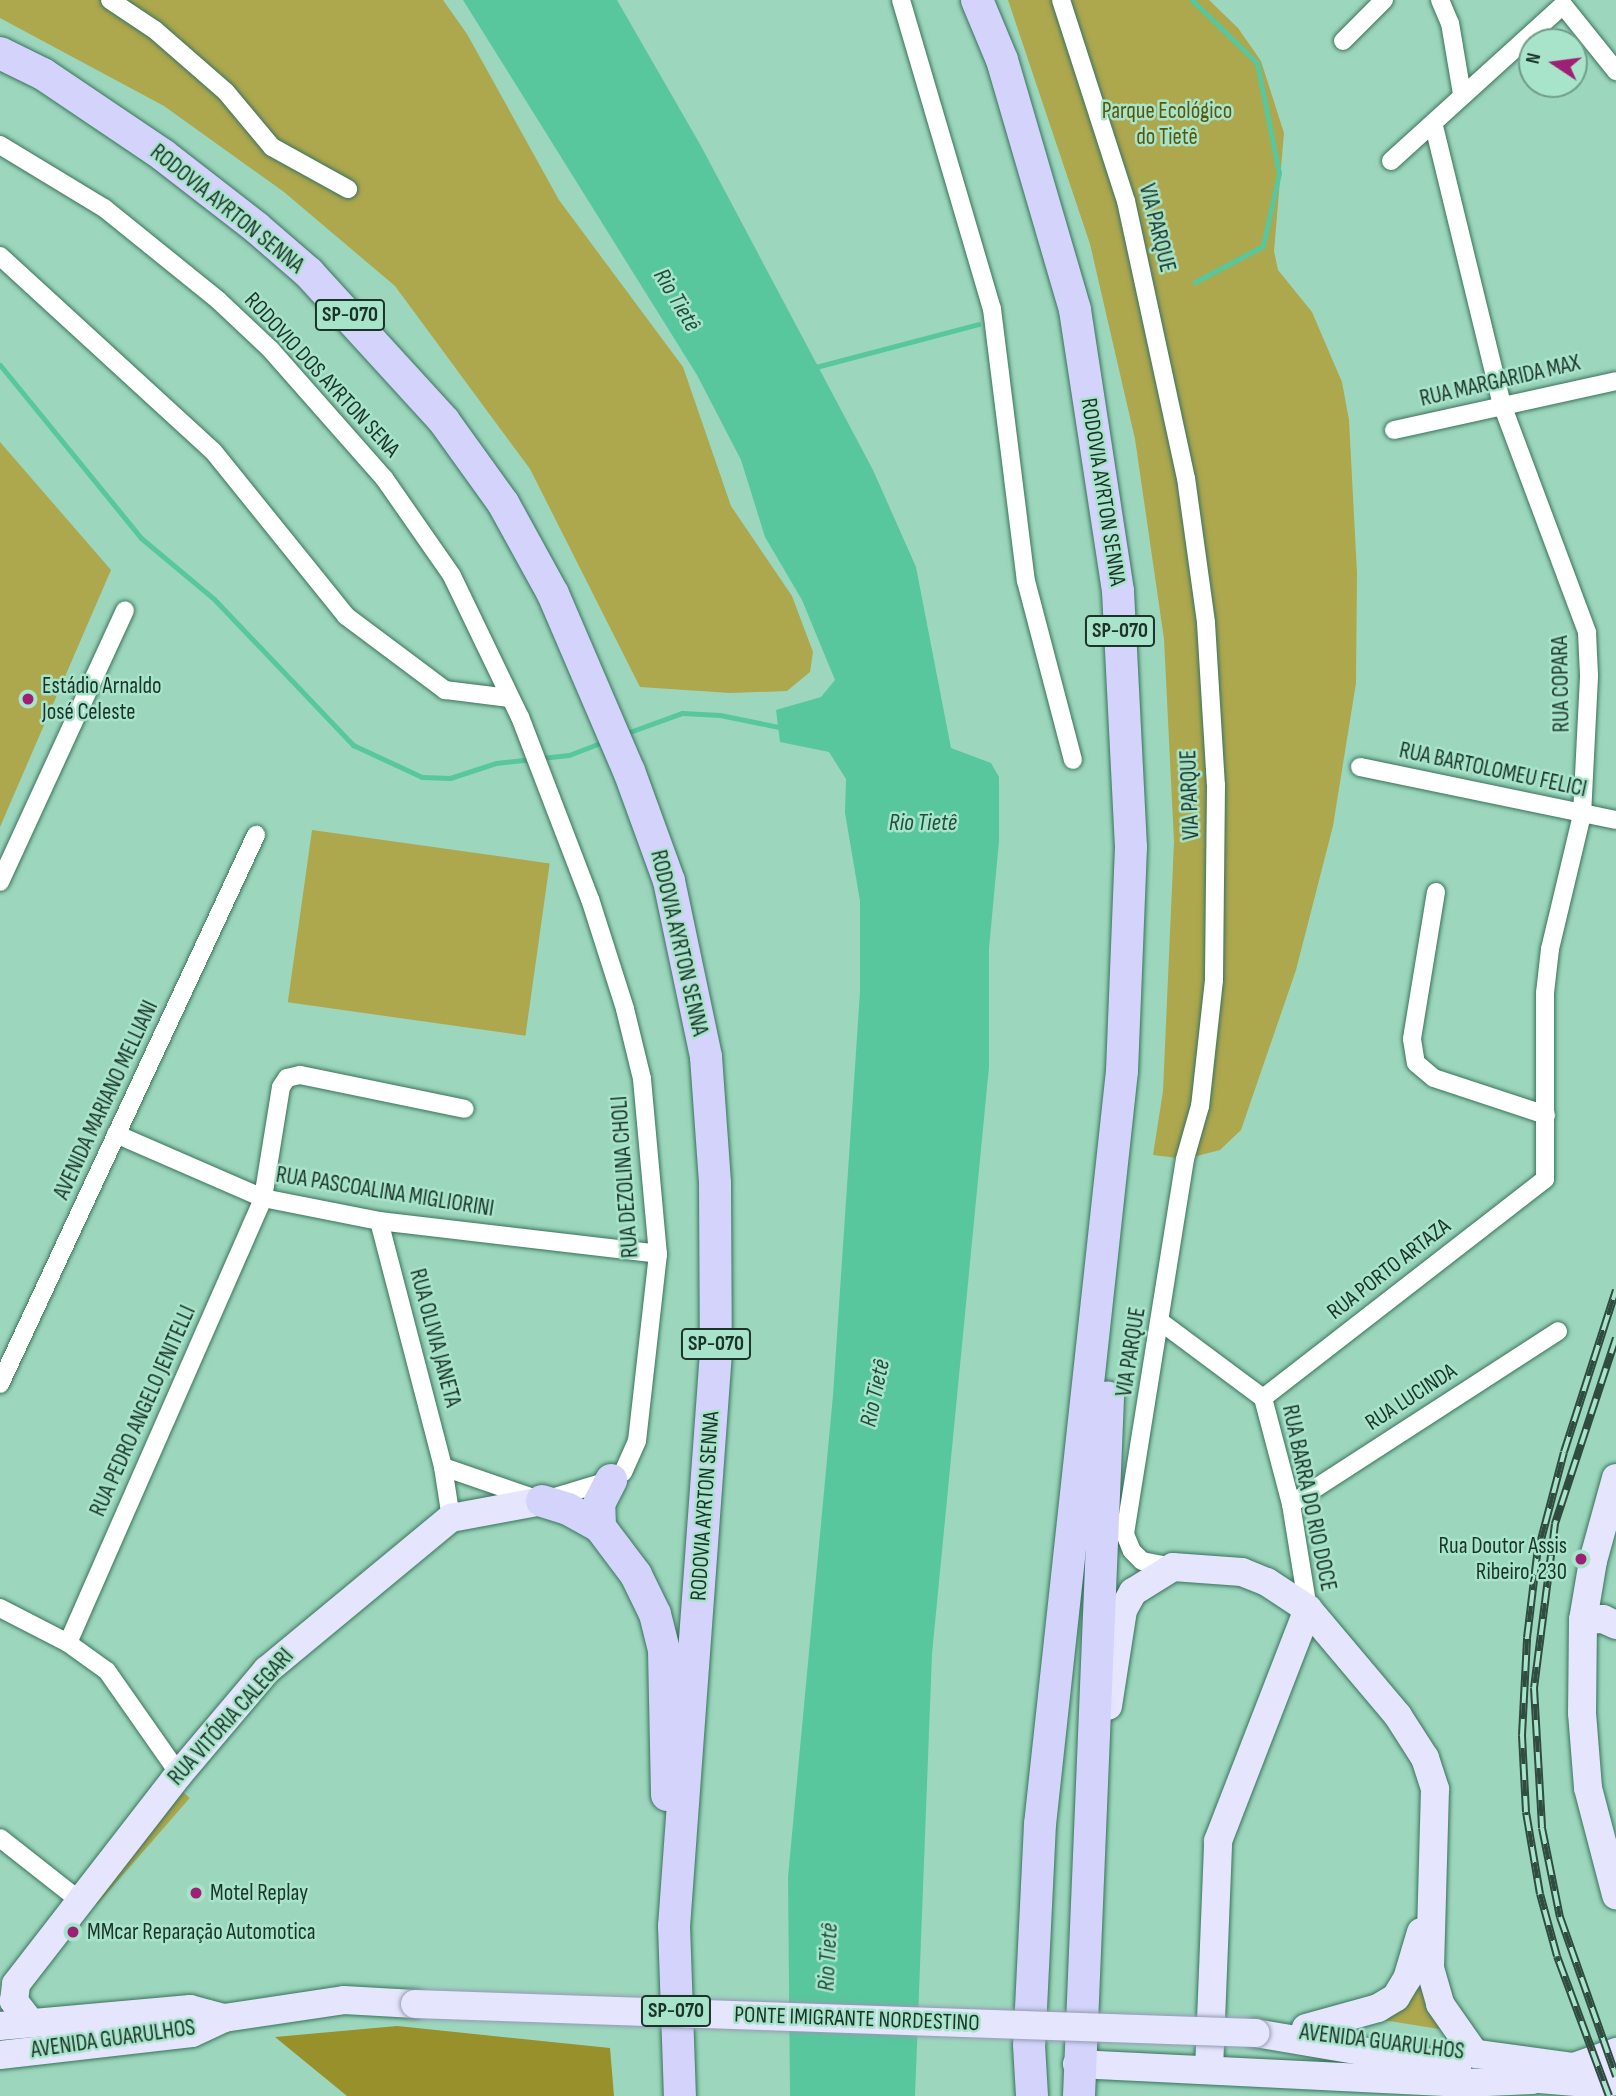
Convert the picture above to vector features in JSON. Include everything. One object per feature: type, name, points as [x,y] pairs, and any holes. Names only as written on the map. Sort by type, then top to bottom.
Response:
[{"type":"highway","name":"RODOVIA AYRTON SENNA","points":[[977,0],[1002,60],[1075,310],[1118,591],[1131,847],[1122,1071],[1040,1824],[1029,2045],[1032,2096]]},
{"type":"highway","name":"RODOVIA AYRTON SENNA","points":[[0,53],[43,74],[163,155],[309,273],[383,349],[444,421],[503,503],[553,594],[629,771],[669,881],[692,975],[706,1057],[715,1184],[716,1352],[674,1926],[680,2096]]},
{"type":"highway","points":[[1079,2096],[1077,2064],[1111,1325],[1100,1279]]},
{"type":"highway","points":[[600,1527],[599,1504],[611,1480]]},
{"type":"highway","points":[[542,1502],[568,1509],[600,1527],[636,1575],[655,1614],[664,1651],[674,1926]]},
{"type":"main road","points":[[1616,1478],[1609,1527],[1583,1620],[1582,1713],[1588,1788],[1616,1895]]},
{"type":"main road","name":"RUA VITÓRIA CALEGARI","points":[[31,2023],[14,2001],[16,1984],[179,1774],[267,1670],[451,1518],[542,1502]]},
{"type":"main road","points":[[1093,1744],[1106,1714],[1123,1610],[1133,1592],[1173,1567],[1242,1572],[1308,1609],[1398,1716],[1425,1758],[1435,1789],[1428,1905],[1433,1987],[1475,2054]]},
{"type":"main road","points":[[1209,2070],[1218,1841],[1308,1609]]},
{"type":"main road","points":[[1583,1620],[1604,1619],[1616,1625]]},
{"type":"main road","points":[[1306,2028],[1378,2008],[1396,1997],[1408,1979],[1428,1905]]},
{"type":"main road","name":"AVENIDA GUARULHOS","points":[[0,2055],[192,2033],[224,2018],[344,2000],[415,2004]]},
{"type":"main road","name":"PONTE IMIGRANTE NORDESTINO","points":[[415,2004],[1256,2033]]},
{"type":"main road","name":"AVENIDA GUARULHOS","points":[[0,2026],[190,2009],[224,2018]]},
{"type":"main road","name":"AVENIDA GUARULHOS","points":[[1256,2033],[1306,2028],[1574,2067],[1616,2052]]},
{"type":"main road","name":"AVENIDA GUARULHOS","points":[[1256,2033],[1532,2080],[1569,2090],[1616,2081]]},
{"type":"main road","name":"AVENIDA GUARULHOS","points":[[1077,2064],[1465,2083],[1532,2080]]},
{"type":"street","points":[[110,0],[155,30],[226,92],[272,146],[348,189]]},
{"type":"street","points":[[901,0],[992,309],[1026,580],[1073,760]]},
{"type":"street","name":"VIA PARQUE","points":[[1062,0],[1135,240],[1186,478],[1206,623],[1216,785],[1214,980],[1200,1106],[1185,1159],[1125,1534],[1132,1551],[1142,1561],[1173,1567]]},
{"type":"street","points":[[1343,41],[1384,0]]},
{"type":"street","points":[[1440,0],[1450,23],[1462,94]]},
{"type":"street","points":[[1391,161],[1563,5],[1616,71]]},
{"type":"street","name":"RUA COPARA","points":[[1433,122],[1502,405],[1587,632],[1589,675],[1582,815],[1550,949],[1545,993],[1545,1179]]},
{"type":"street","name":"RODOVIO DOS AYRTON SENA","points":[[0,145],[132,229],[271,350],[384,478],[452,576],[520,717]]},
{"type":"street","points":[[0,257],[213,451],[346,616],[445,690],[509,698]]},
{"type":"street","name":"RUA MARGARIDA MAX","points":[[1394,430],[1616,380]]},
{"type":"street","points":[[0,882],[125,610]]},
{"type":"street","name":"RUA DEZOLINA CHOLI","points":[[520,717],[555,801],[625,1009],[642,1079],[658,1254],[637,1441],[623,1472],[611,1480]]},
{"type":"street","name":"RUA BARTOLOMEU FELICI","points":[[1360,767],[1616,820]]},
{"type":"street","name":"AVENIDA MARIANO MELLIANI","points":[[0,1384],[256,835]]},
{"type":"street","points":[[1436,892],[1412,1039],[1416,1062],[1434,1078],[1546,1115]]},
{"type":"street","name":"RUA PEDRO ANGELO JENITELLI","points":[[68,1643],[263,1198],[281,1087],[287,1078],[300,1075],[465,1109]]},
{"type":"street","name":"RUA PASCOALINA MIGLIORINI","points":[[116,1134],[263,1198],[379,1221],[658,1254]]},
{"type":"street","name":"RUA PORTO ARTAZA","points":[[1263,1398],[1545,1179]]},
{"type":"street","name":"RUA OLIVIA JANETA","points":[[379,1221],[443,1467],[451,1518]]},
{"type":"street","name":"RUA BARRA DO RIO DOCE","points":[[1161,1322],[1263,1398],[1291,1504],[1308,1609]]},
{"type":"street","name":"RUA LUCINDA","points":[[1291,1504],[1558,1331]]},
{"type":"street","points":[[443,1467],[542,1502],[611,1480]]},
{"type":"street","points":[[0,1608],[68,1643],[117,1681],[179,1774]]},
{"type":"street","points":[[0,1838],[80,1901]]},
{"type":"green space","points":[[0,0],[443,0],[467,34],[559,200],[683,367],[731,506],[792,596],[813,652],[810,672],[787,691],[730,693],[640,687],[530,469],[395,286],[284,192],[164,106],[0,18]]},
{"type":"green space","name":"Parque Ecológico do Tietê","points":[[1008,0],[1209,0],[1238,28],[1261,61],[1284,133],[1274,251],[1278,270],[1312,312],[1342,382],[1349,420],[1357,573],[1356,683],[1333,826],[1296,970],[1241,1130],[1220,1150],[1185,1159],[1153,1155],[1163,1091],[1174,842],[1164,639],[1135,439],[1090,244]]},
{"type":"green space","name":"Estádio Arnaldo José Celeste","points":[[0,442],[111,570],[0,827]]},
{"type":"green space","points":[[312,830],[550,863],[525,1036],[288,1002]]},
{"type":"green space","points":[[183,1792],[190,1798],[97,1904],[90,1898]]},
{"type":"green space","points":[[1419,1985],[1445,2030],[1377,2019]]},
{"type":"shaded area","points":[[397,2026],[610,2048],[614,2096],[347,2096],[275,2037]]},
{"type":"water","name":"Rio Tietê","points":[[463,0],[617,0],[701,146],[873,470],[916,567],[951,748],[991,763],[999,777],[999,841],[989,949],[989,1067],[932,1654],[915,2096],[790,2096],[788,1877],[833,1395],[860,992],[860,901],[845,813],[846,779],[829,752],[780,742],[776,710],[821,697],[835,680],[802,600],[765,537],[741,460],[697,375]]},
{"type":"waterway","points":[[1192,0],[1257,63],[1279,173],[1263,246],[1195,282]]},
{"type":"waterway","points":[[812,368],[978,324]]},
{"type":"waterway","points":[[0,365],[141,538],[214,599],[353,745],[422,777],[450,778],[496,763],[569,755],[605,741]]},
{"type":"waterway","points":[[624,734],[682,713],[720,715],[784,728]]},
{"type":"railway","points":[[1609,2096],[1557,1956],[1540,1894],[1526,1812],[1522,1735],[1527,1638],[1537,1555],[1564,1452],[1616,1290]]},
{"type":"railway","points":[[1616,1338],[1555,1524],[1534,1688],[1542,1828],[1560,1917],[1616,2076]]},
{"type":"place","name":"Estádio Arnaldo José Celeste","points":[[28,699]]},
{"type":"place","name":"Rua Doutor Assis Ribeiro, 230","points":[[1581,1559]]},
{"type":"place","name":"Motel Replay","points":[[196,1893]]},
{"type":"place","name":"MMcar Reparação Automotica","points":[[73,1932]]}]
